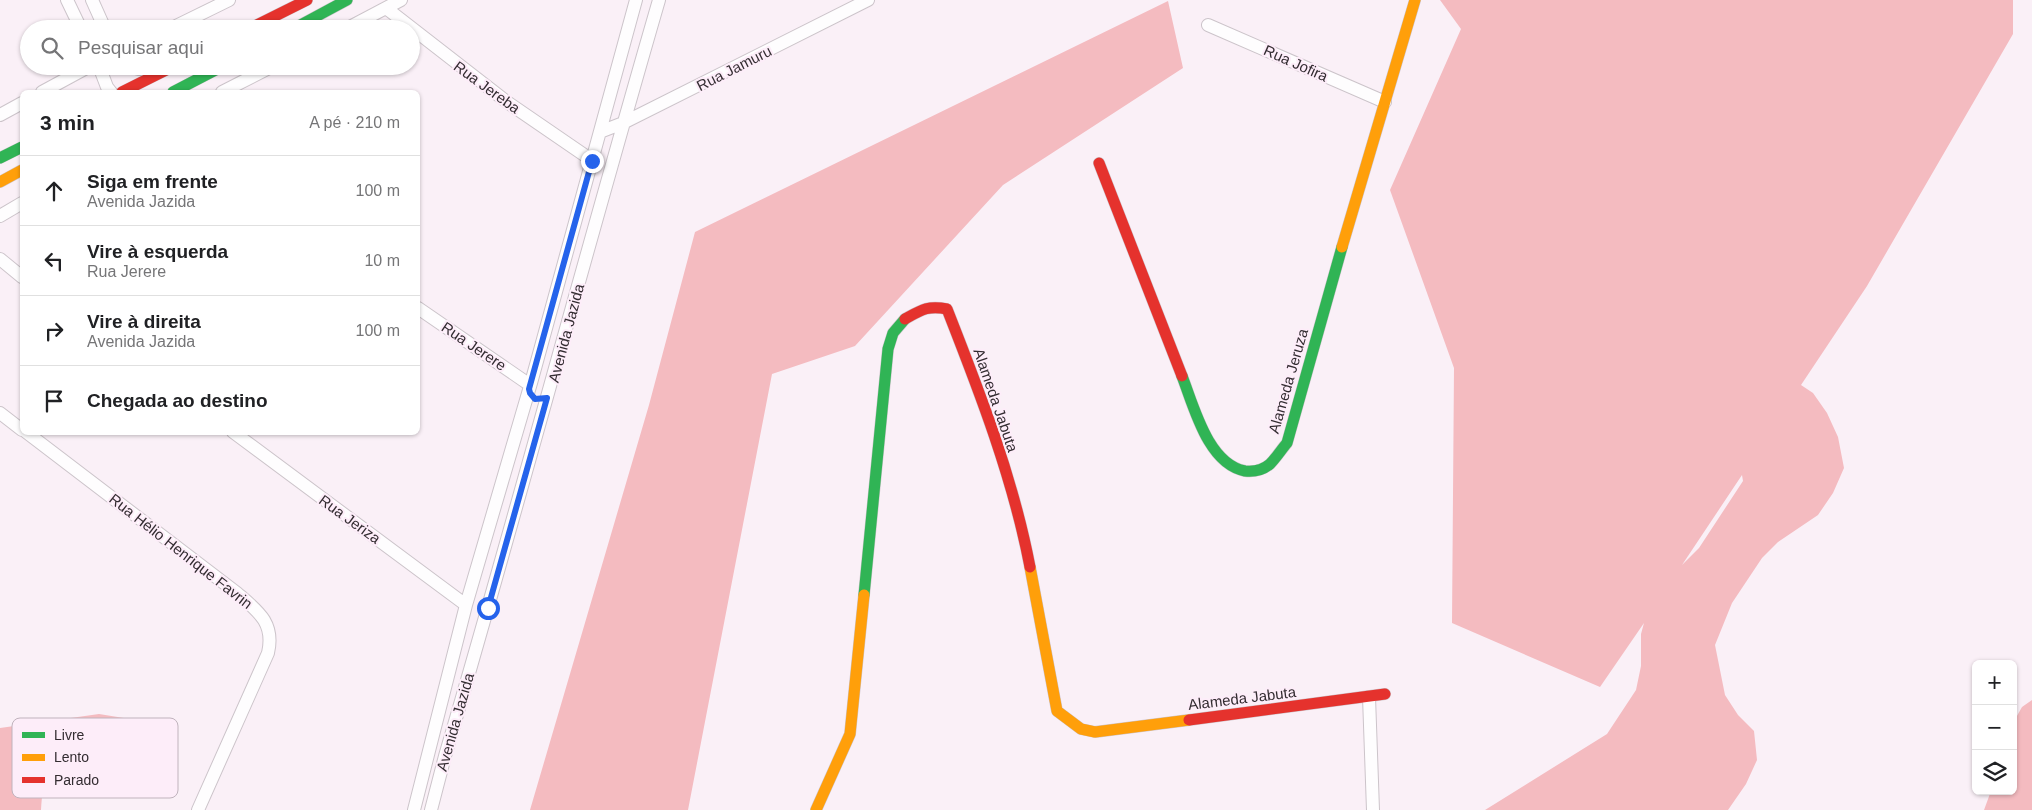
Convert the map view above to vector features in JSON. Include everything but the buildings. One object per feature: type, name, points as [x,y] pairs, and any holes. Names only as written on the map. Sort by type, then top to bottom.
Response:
[{"type":"street","points":[[67,0],[77,20]]},
{"type":"street","points":[[92,0],[101,20]]},
{"type":"street","points":[[188,20],[229,0]]},
{"type":"street","points":[[267,20],[306,0]]},
{"type":"street","points":[[310,20],[347,0]]},
{"type":"street","points":[[363,20],[402,0]]},
{"type":"street","name":"Avenida Jazida","points":[[414,810],[467,605],[636,0]]},
{"type":"street","name":"Avenida Jazida","points":[[431,810],[444,756],[487,612],[659,0]]},
{"type":"street","name":"Rua Jamuru","points":[[600,132],[623,123],[868,0]]},
{"type":"street","name":"Alameda Jeruza","points":[[1098,162],[1205,436],[1224,461],[1236,469],[1254,472],[1269,465],[1287,443],[1340,252],[1416,0]]},
{"type":"street","name":"Rua Jereba","points":[[386,8],[401,20]]},
{"type":"street","name":"Rua Jofira","points":[[1208,25],[1385,102]]},
{"type":"street","name":"Rua Jereba","points":[[420,34],[507,102],[592,161]]},
{"type":"street","points":[[46,90],[73,75]]},
{"type":"street","points":[[102,75],[109,90]]},
{"type":"street","points":[[126,90],[156,75]]},
{"type":"street","points":[[177,90],[206,75]]},
{"type":"street","points":[[226,90],[255,75]]},
{"type":"street","points":[[0,115],[20,104]]},
{"type":"street","points":[[0,158],[20,148]]},
{"type":"street","points":[[0,182],[20,171]]},
{"type":"street","points":[[0,216],[20,204]]},
{"type":"street","points":[[0,259],[20,275]]},
{"type":"street","name":"Alameda Jabuta","points":[[816,810],[850,734],[888,349],[893,334],[905,319],[925,308],[937,307],[947,309],[988,415],[1024,538],[1057,711],[1076,728],[1098,733],[1385,694]]},
{"type":"street","name":"Rua Jerere","points":[[420,309],[530,385]]},
{"type":"street","name":"Rua Jerere","points":[[546,379],[549,392],[535,399],[530,393],[530,385],[534,380],[546,379]]},
{"type":"street","points":[[0,414],[20,429]]},
{"type":"street","name":"Rua Hélio Henrique Favrin","points":[[30,435],[237,593],[261,614],[268,627],[271,640],[268,653],[198,810]]},
{"type":"street","name":"Rua Jeriza","points":[[237,435],[467,605],[468,617],[478,620],[487,612],[486,603],[478,598],[467,605]]},
{"type":"street","points":[[1368,697],[1373,810]]},
{"type":"shaded area","points":[[1440,0],[2013,0],[2013,34],[1867,286],[1801,385],[1813,393],[1827,413],[1838,437],[1844,468],[1833,493],[1818,515],[1778,542],[1762,558],[1732,603],[1715,645],[1725,695],[1738,715],[1754,731],[1757,760],[1746,784],[1728,810],[1485,810],[1607,734],[1636,690],[1641,666],[1641,634],[1644,623],[1600,687],[1452,623],[1454,368],[1390,190],[1461,29]],"holes":[[[1742,475],[1743,481],[1699,548],[1682,565]]]},
{"type":"shaded area","points":[[1168,1],[1183,68],[1003,185],[855,346],[772,374],[688,810],[530,810],[649,405],[695,232]]},
{"type":"shaded area","points":[[2032,700],[2032,810],[1984,810],[1990,795],[2017,795],[2017,716],[2022,707]]},
{"type":"shaded area","points":[[99,714],[124,718],[71,718]]},
{"type":"shaded area","points":[[12,726],[12,798],[42,798],[41,810],[0,810],[0,728]]},
{"type":"traffic: fast","points":[[310,20],[347,0]]},
{"type":"traffic: fast","points":[[177,90],[206,75]]},
{"type":"traffic: fast","points":[[0,158],[20,148]]},
{"type":"traffic: fast","points":[[1182,376],[1197,418],[1212,446],[1221,458],[1232,466],[1245,471],[1258,470],[1270,464],[1287,443],[1342,247]]},
{"type":"traffic: fast","points":[[864,595],[888,349],[893,333],[905,319]]},
{"type":"traffic: slow","points":[[1342,247],[1415,0]]},
{"type":"traffic: slow","points":[[0,182],[20,171]]},
{"type":"traffic: slow","points":[[1030,567],[1057,711],[1081,729],[1095,732],[1189,720]]},
{"type":"traffic: slow","points":[[816,810],[850,734],[864,595]]},
{"type":"traffic: jam","points":[[267,20],[307,0]]},
{"type":"traffic: jam","points":[[126,90],[156,75]]},
{"type":"traffic: jam","points":[[1099,163],[1182,376]]},
{"type":"traffic: jam","points":[[905,319],[925,309],[947,309],[1005,468],[1030,567]]},
{"type":"traffic: jam","points":[[1189,720],[1385,694]]},
{"type":"route","points":[[488,608],[547,398],[543,400],[535,399],[529,389],[592,161]]}]
